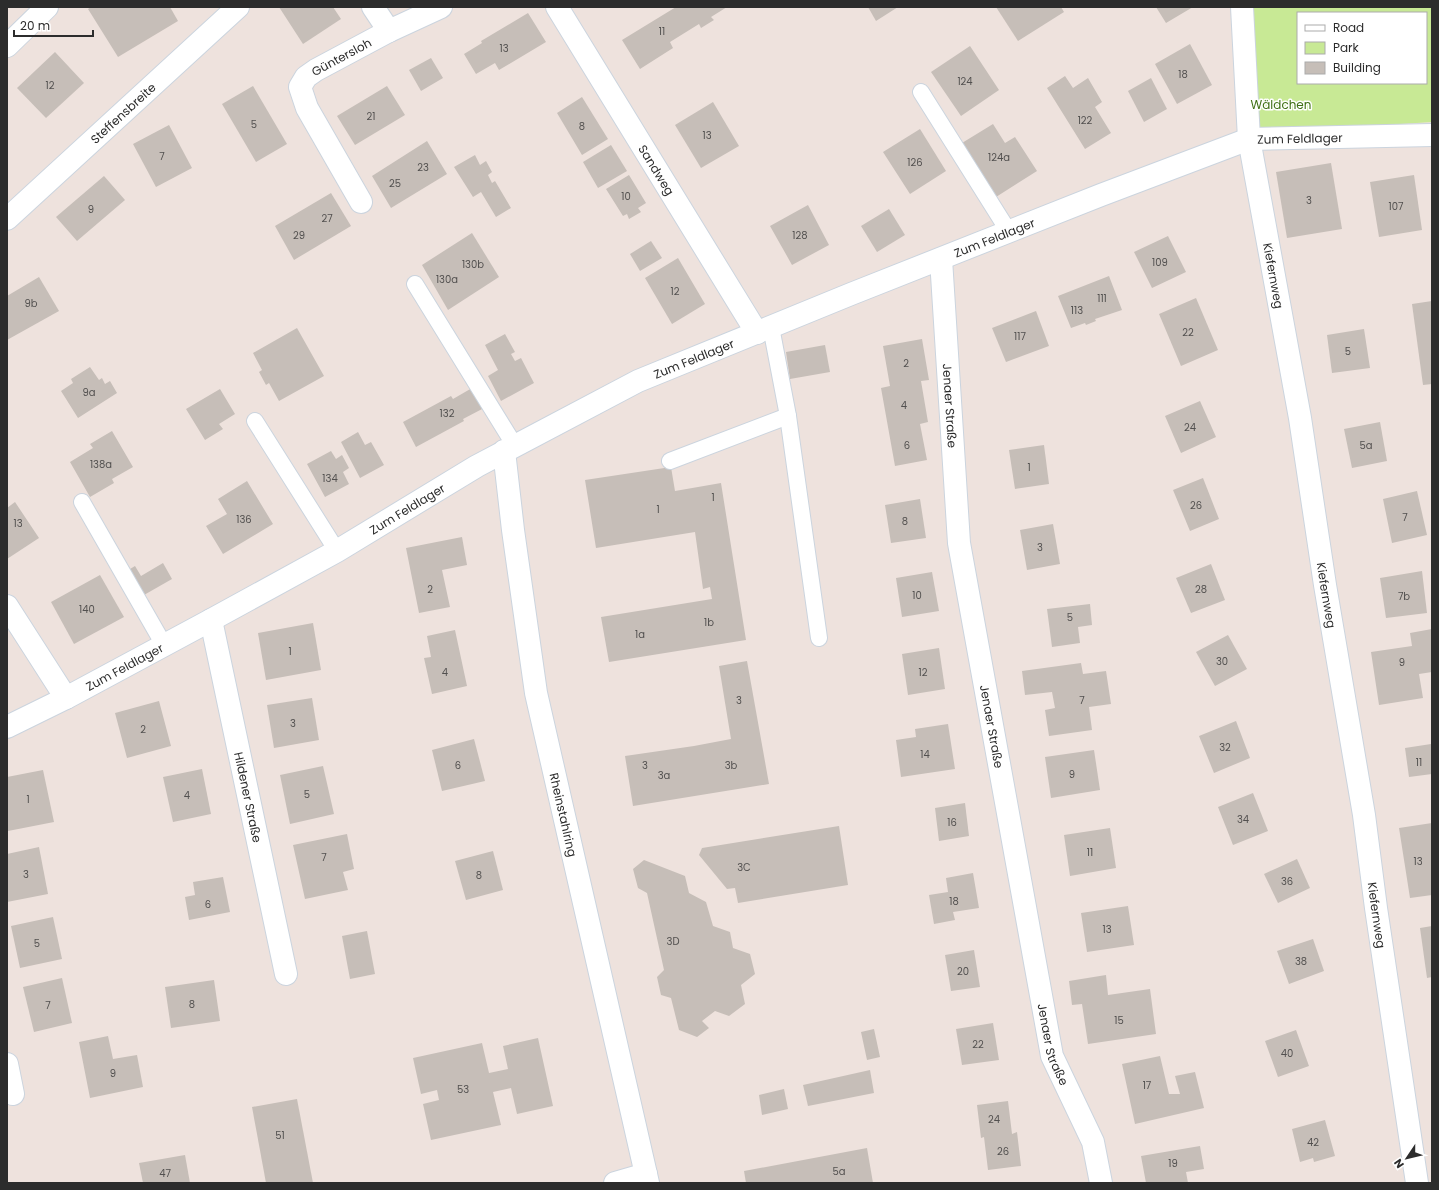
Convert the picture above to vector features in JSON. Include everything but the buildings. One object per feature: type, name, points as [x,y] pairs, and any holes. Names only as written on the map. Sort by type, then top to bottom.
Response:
[{"type":"street","points":[[7,46],[47,7]]},
{"type":"street","name":"Steffensbreite","points":[[7,219],[238,7]]},
{"type":"street","points":[[373,7],[389,30]]},
{"type":"street","name":"Güntersloh","points":[[361,202],[307,108],[300,87],[306,77],[316,70],[389,30],[441,7]]},
{"type":"street","name":"Sandweg","points":[[557,7],[764,330]]},
{"type":"street","name":"Kiefernweg","points":[[1242,7],[1249,139],[1298,411],[1325,585],[1364,815],[1376,908],[1417,1183]]},
{"type":"street","name":"Zum Feldlager","points":[[7,727],[66,698],[212,620],[337,551],[477,466],[638,381],[1101,195],[1249,139],[1432,135]]},
{"type":"street","name":"Jenaer Straße","points":[[941,259],[959,543],[1052,1056],[1093,1142],[1100,1183]]},
{"type":"street","name":"Rheinstahlring","points":[[510,449],[513,530],[536,693],[647,1178],[615,1183]]},
{"type":"street","points":[[7,606],[66,698]]},
{"type":"street","name":"Hildener Straße","points":[[212,620],[286,974]]},
{"type":"street","points":[[7,1064],[13,1094]]},
{"type":"lane","points":[[921,92],[1009,232]]},
{"type":"lane","points":[[415,284],[510,449]]},
{"type":"lane","points":[[764,330],[788,416],[819,638]]},
{"type":"lane","points":[[670,461],[788,416]]},
{"type":"lane","points":[[255,421],[337,551]]},
{"type":"lane","points":[[82,502],[164,645]]},
{"type":"green space","name":"Wäldchen","points":[[1245,7],[1432,7],[1432,122],[1256,133]]}]
